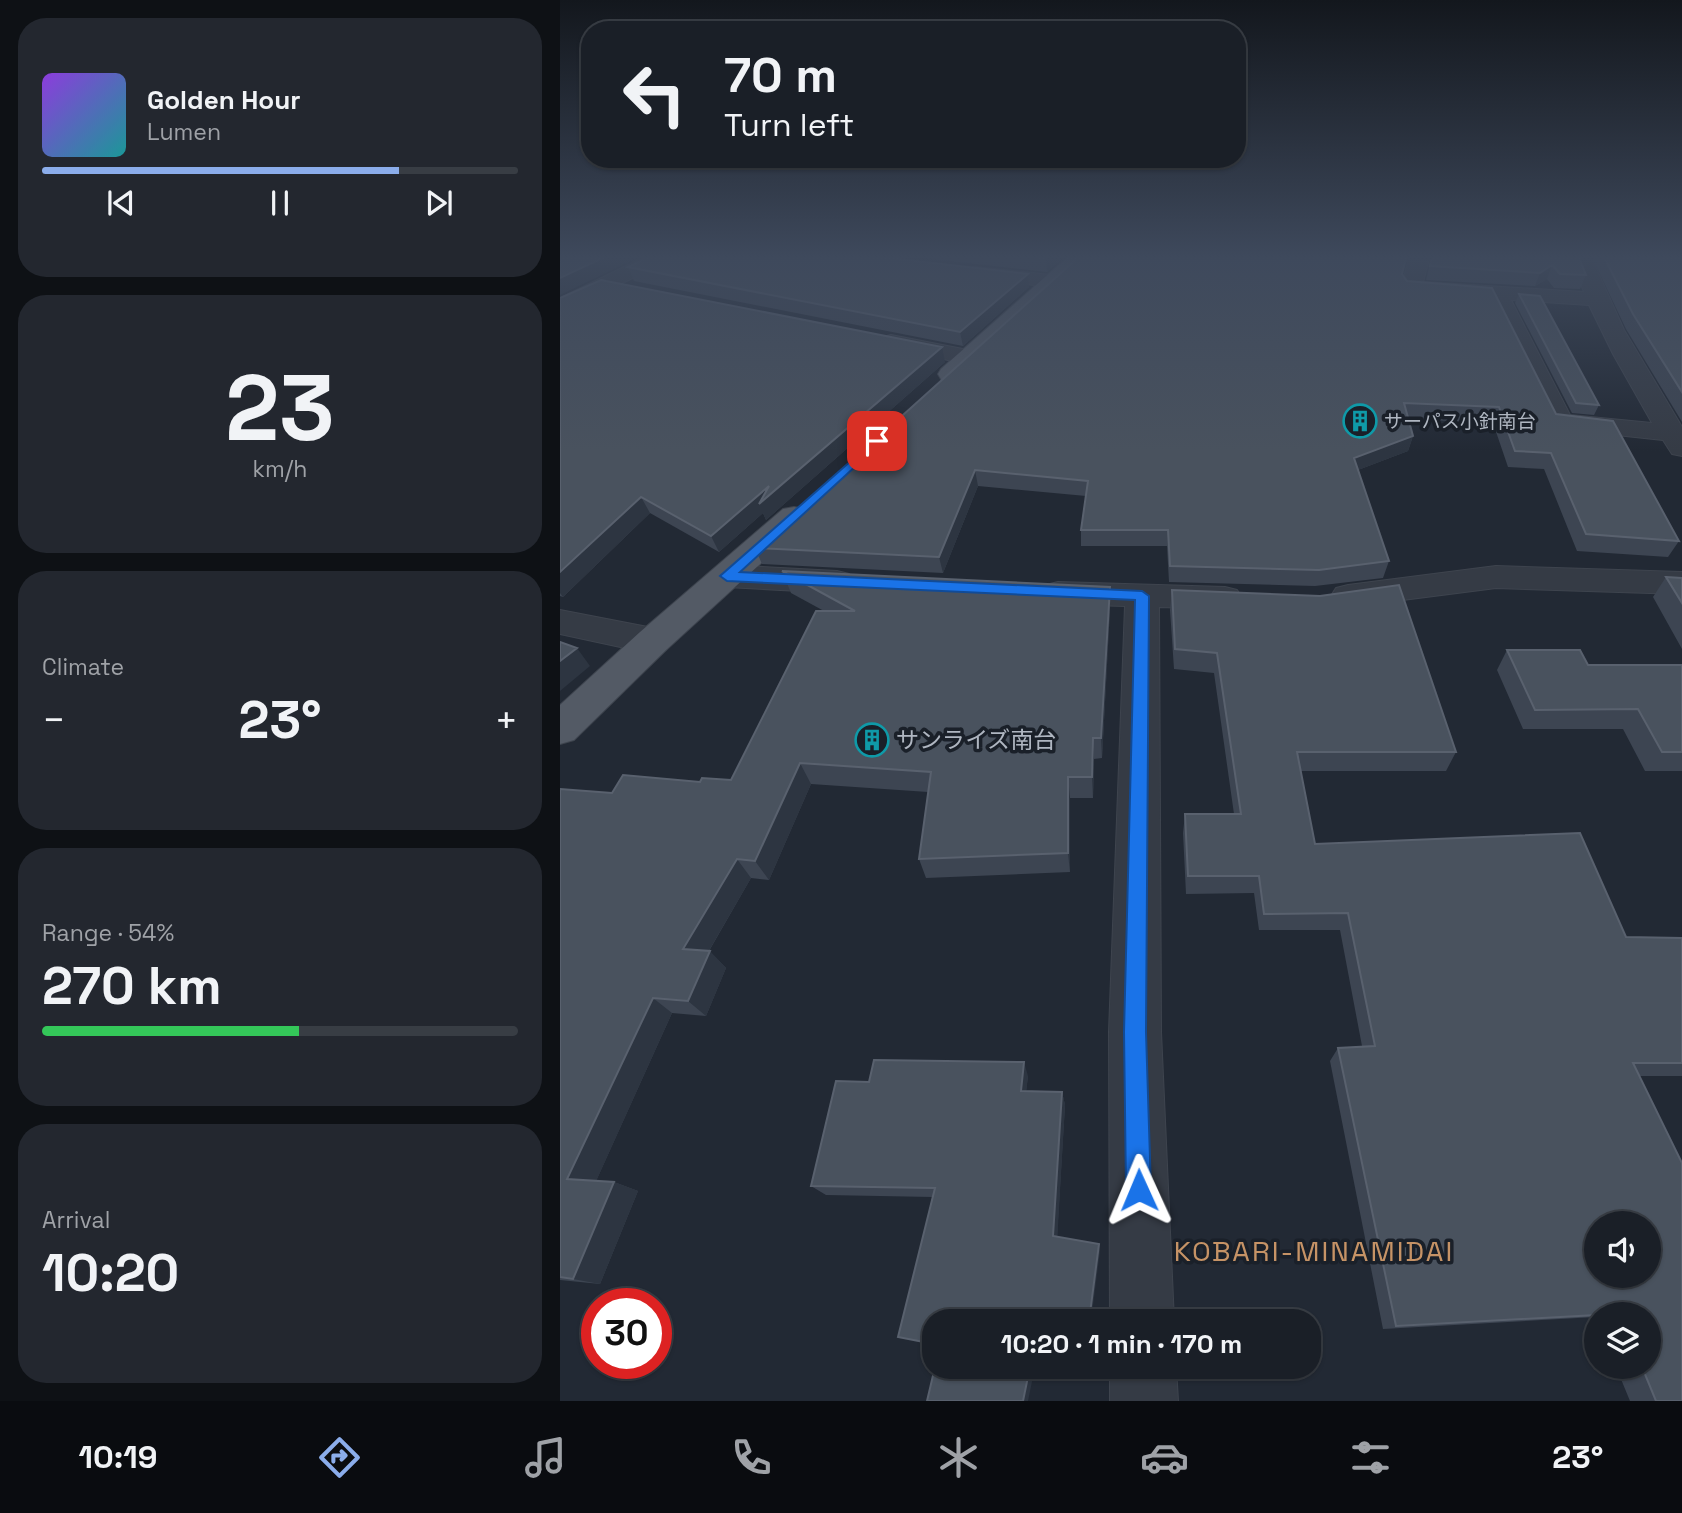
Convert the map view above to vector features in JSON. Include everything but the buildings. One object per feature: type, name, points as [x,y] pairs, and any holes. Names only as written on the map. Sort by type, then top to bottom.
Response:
[{"type":"main road","points":[[929,393],[1008,320]]},
{"type":"main road","points":[[560,729],[653,641],[813,500]]},
{"type":"street","points":[[1510,320],[1560,422],[1677,441]]},
{"type":"street","points":[[1607,320],[1639,383],[1677,441]]},
{"type":"street","points":[[874,338],[968,357]]},
{"type":"street","points":[[727,576],[866,583]]},
{"type":"street","points":[[1315,600],[1496,577],[1682,583]]},
{"type":"street","points":[[1032,592],[1262,599]]},
{"type":"street","points":[[1142,596],[1135,1032],[1142,1309]]},
{"type":"street","points":[[560,622],[653,641]]},
{"type":"street","points":[[1143,1379],[1144,1401]]},
{"type":"place","name":"サーパス小針南台","points":[[1360,421]]},
{"type":"place","name":"サンライズ南台","points":[[872,740]]},
{"type":"district","name":"KOBARI-MINAMIDAI","points":[[1314,1251]]},
{"type":"route","points":[[877,441],[727,576],[1142,596],[1135,1032],[1139,1190]]}]
